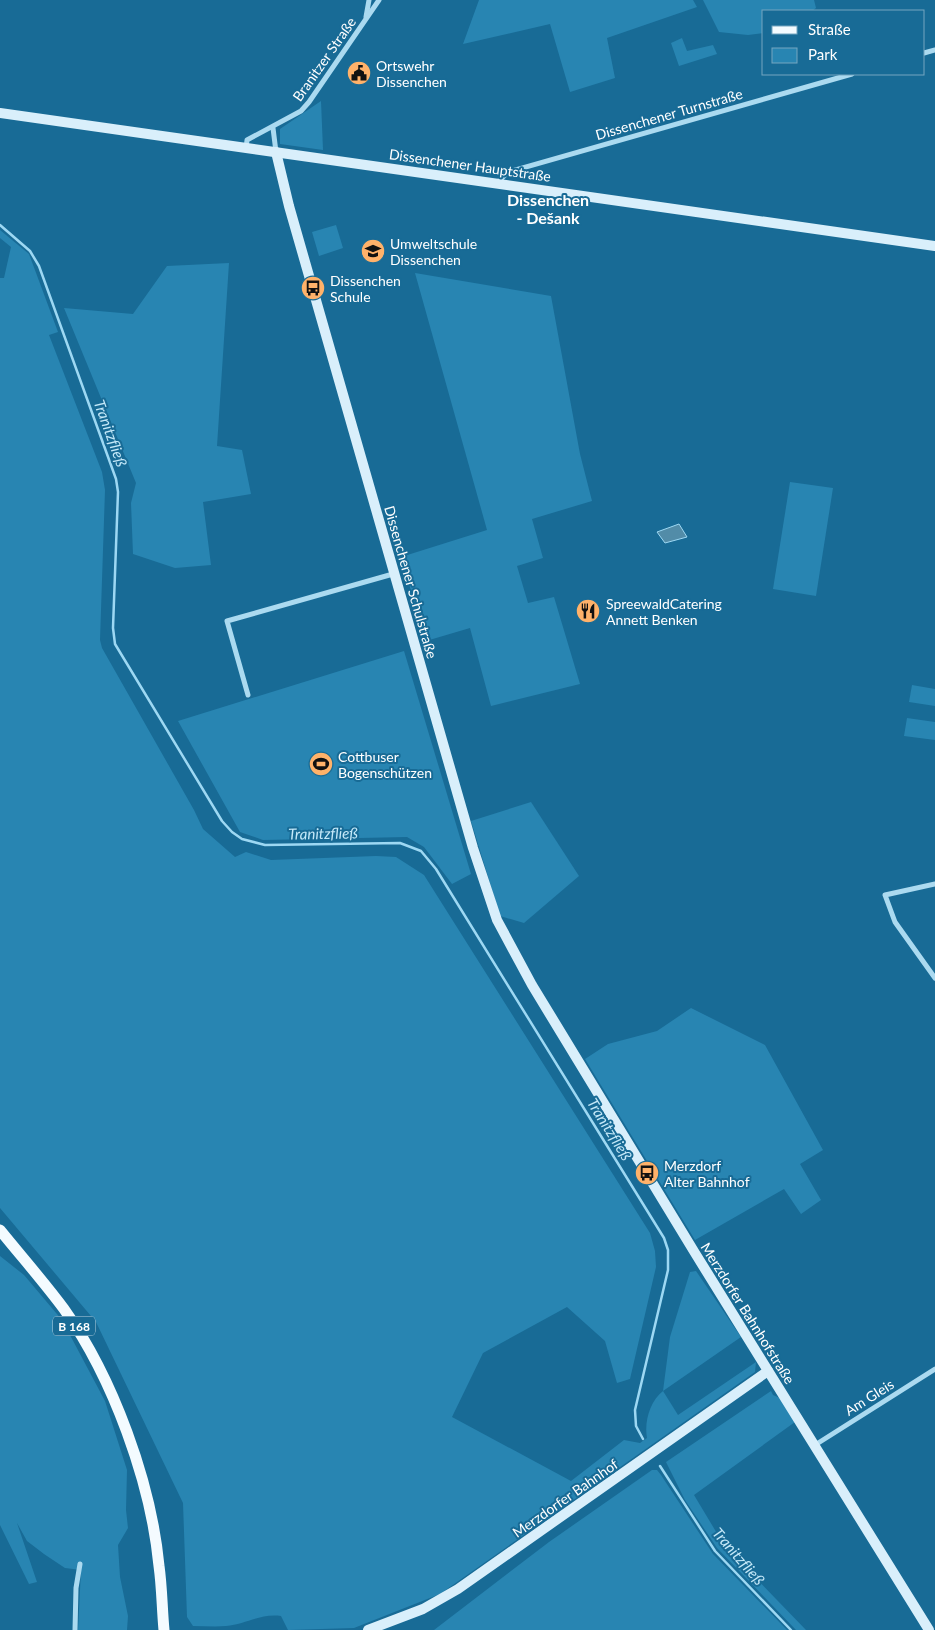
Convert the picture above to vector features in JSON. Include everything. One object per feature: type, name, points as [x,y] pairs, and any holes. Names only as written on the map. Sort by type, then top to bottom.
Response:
[{"type":"main road","name":"B 168","points":[[0,1230],[64,1310],[93,1358],[112,1396],[137,1465],[146,1497],[159,1564],[164,1630]]},
{"type":"street","name":"Branitzer Straße","points":[[366,19],[369,0]]},
{"type":"street","name":"Branitzer Straße","points":[[246,148],[247,140],[274,128],[302,110],[310,102],[379,0]]},
{"type":"street","name":"Dissenchener Turnstraße","points":[[497,183],[508,172],[848,75]]},
{"type":"street","name":"Dissenchener Hauptstraße","points":[[0,113],[935,246]]},
{"type":"street","points":[[274,128],[276,152]]},
{"type":"street","name":"Dissenchener Schulstraße","points":[[276,152],[289,206],[393,574],[488,897],[497,920],[547,1008]]},
{"type":"street","points":[[248,695],[227,621],[393,574]]},
{"type":"street","points":[[935,884],[885,895],[895,922],[935,978]]},
{"type":"street","name":"Merzdorfer Bahnhofstraße","points":[[547,1008],[928,1630]]},
{"type":"street","name":"Am Gleis","points":[[815,1445],[935,1369]]},
{"type":"street","name":"Merzdorfer Bahnhof","points":[[368,1630],[423,1609],[458,1589],[768,1371]]},
{"type":"street","points":[[75,1630],[76,1588],[80,1564]]},
{"type":"green space","points":[[479,0],[693,0],[697,7],[607,38],[615,78],[570,92],[550,24],[463,44]]},
{"type":"green space","points":[[703,0],[814,0],[816,8],[813,10],[762,10],[762,33],[748,35],[719,32]]},
{"type":"green space","points":[[682,38],[687,51],[713,45],[717,54],[679,66],[671,43]]},
{"type":"green space","points":[[321,101],[323,150],[280,144],[280,129]]},
{"type":"green space","points":[[336,225],[343,248],[319,256],[312,232]]},
{"type":"green space","points":[[0,230],[29,254],[58,332],[49,335],[102,472],[105,490],[100,640],[102,648],[203,829],[235,857],[246,852],[271,860],[396,857],[424,875],[650,1233],[655,1251],[656,1267],[630,1379],[617,1383],[605,1341],[567,1307],[483,1353],[452,1417],[571,1481],[624,1440],[640,1443],[647,1438],[646,1425],[651,1406],[663,1391],[678,1415],[756,1362],[755,1372],[440,1594],[354,1628],[288,1630],[281,1616],[274,1615],[226,1626],[193,1626],[187,1617],[183,1503],[96,1322],[0,1208],[0,278],[4,278],[11,247],[0,238]]},
{"type":"green space","points":[[229,263],[217,446],[242,450],[251,494],[203,502],[211,565],[175,568],[133,554],[131,503],[136,483],[64,308],[133,314],[167,266]]},
{"type":"green space","points":[[415,273],[551,296],[580,454],[592,501],[532,519],[543,558],[517,566],[528,603],[554,597],[580,684],[491,706],[470,628],[426,641],[401,557],[487,530]]},
{"type":"green space","points":[[790,482],[833,488],[816,596],[773,589]]},
{"type":"green space","name":"Cottbuser Bogenschützen","points":[[404,651],[471,874],[452,884],[424,847],[407,837],[263,840],[240,832],[178,721]]},
{"type":"green space","points":[[912,685],[935,689],[935,706],[909,702]]},
{"type":"green space","points":[[907,718],[935,722],[935,740],[904,736]]},
{"type":"green space","points":[[531,802],[579,876],[524,923],[500,916],[471,821]]},
{"type":"green space","points":[[691,1008],[765,1045],[823,1150],[800,1164],[821,1200],[801,1214],[784,1189],[695,1240],[585,1059],[608,1044],[657,1031]]},
{"type":"green space","points":[[0,1256],[24,1275],[62,1320],[105,1401],[127,1470],[126,1510],[128,1528],[118,1545],[120,1577],[128,1616],[127,1630],[78,1630],[81,1570],[65,1568],[44,1554],[27,1541],[17,1523],[37,1582],[29,1584],[0,1525]]},
{"type":"green space","points":[[696,1271],[741,1337],[663,1391],[670,1337],[690,1272]]},
{"type":"green space","points":[[771,1391],[773,1395],[780,1398],[795,1422],[694,1495],[724,1545],[806,1630],[796,1630],[717,1548],[685,1500],[666,1462]]},
{"type":"green space","points":[[652,1470],[657,1470],[661,1475],[713,1554],[787,1630],[434,1630],[549,1542]]},
{"type":"shaded area","points":[[679,524],[687,537],[665,543],[657,532]]},
{"type":"waterway","name":"Tranitzfließ","points":[[0,225],[30,251],[39,266],[116,479],[118,492],[113,628],[115,644],[222,821],[242,839],[265,845],[400,843],[421,851],[436,869],[664,1238],[668,1250],[668,1270],[635,1410],[636,1426],[643,1439]]},
{"type":"waterway","name":"Tranitzfließ","points":[[660,1466],[715,1551],[791,1630]]},
{"type":"place","name":"Ortswehr Dissenchen","points":[[359,73]]},
{"type":"place","name":"Umweltschule Dissenchen","points":[[373,251]]},
{"type":"place","name":"Dissenchen Schule","points":[[313,288]]},
{"type":"place","name":"SpreewaldCatering Annett Benken","points":[[588,611]]},
{"type":"place","name":"Cottbuser Bogenschützen","points":[[321,764]]},
{"type":"place","name":"Merzdorf Alter Bahnhof","points":[[647,1173]]},
{"type":"district","name":"Dissenchen - Dešank","points":[[548,208]]}]
